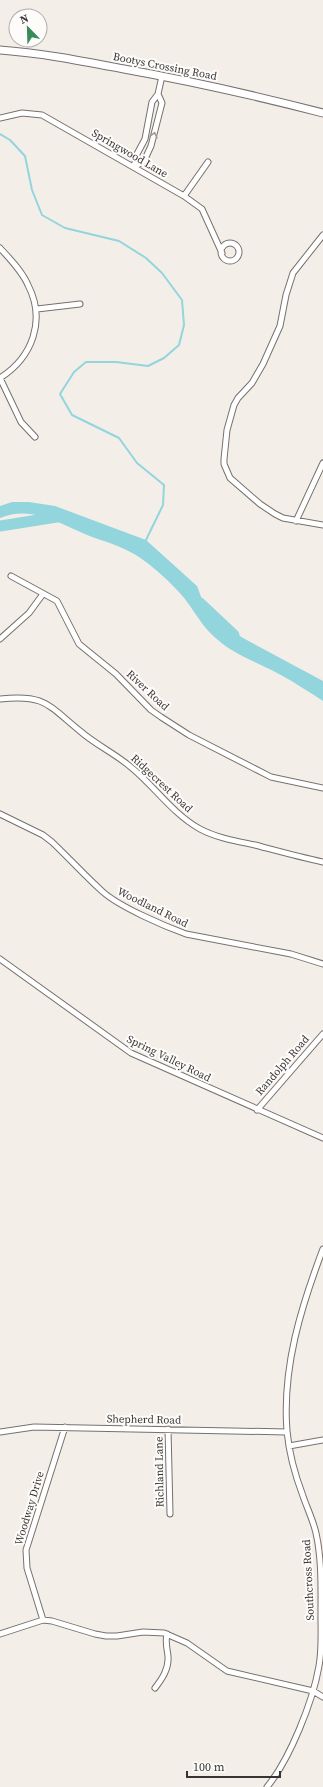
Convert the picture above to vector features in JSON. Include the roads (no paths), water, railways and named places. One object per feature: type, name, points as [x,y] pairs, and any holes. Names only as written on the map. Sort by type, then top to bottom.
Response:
[{"type":"street","name":"Bootys Crossing Road","points":[[0,50],[39,53],[162,76],[323,113]]},
{"type":"street","points":[[134,167],[137,154],[145,139],[152,102],[158,94],[162,76]]},
{"type":"street","points":[[134,167],[144,161],[151,146],[162,103],[158,94]]},
{"type":"street","name":"Springwood Lane","points":[[0,118],[22,113],[42,116],[184,196],[202,209],[222,253]]},
{"type":"street","points":[[184,196],[208,162]]},
{"type":"street","points":[[323,235],[293,273],[286,295],[280,326],[264,363],[252,383],[234,404],[227,430],[224,458],[228,474],[234,482],[275,514],[283,518],[323,525]]},
{"type":"street","points":[[0,248],[23,275],[37,309],[34,331],[26,352],[19,362],[0,378],[21,422],[35,437]]},
{"type":"street","points":[[37,309],[80,304]]},
{"type":"street","points":[[296,520],[323,463]]},
{"type":"street","name":"River Road","points":[[11,576],[57,601],[79,644],[110,669],[151,710],[161,717],[189,735],[271,777],[323,788]]},
{"type":"street","points":[[0,639],[29,613],[43,594]]},
{"type":"street","name":"Ridgecrest Road","points":[[0,699],[23,697],[38,699],[48,704],[81,732],[109,750],[132,768],[179,814],[200,828],[230,839],[323,862]]},
{"type":"street","name":"Woodland Road","points":[[0,814],[36,832],[52,842],[104,892],[117,902],[174,930],[190,935],[291,954],[323,964]]},
{"type":"street","name":"Spring Valley Road","points":[[0,960],[131,1053],[323,1138]]},
{"type":"street","name":"Randolph Road","points":[[257,1110],[323,1034]]},
{"type":"street","name":"Southcross Road","points":[[267,1787],[284,1762],[299,1728],[319,1666],[321,1647],[322,1577],[316,1533],[296,1477],[289,1446],[287,1432],[287,1386],[294,1343],[307,1293],[323,1249]]},
{"type":"street","name":"Shepherd Road","points":[[0,1432],[23,1427],[287,1432]]},
{"type":"street","name":"Woodway Drive","points":[[43,1620],[27,1568],[26,1550],[65,1428]]},
{"type":"street","name":"Richland Lane","points":[[168,1429],[170,1514]]},
{"type":"street","points":[[289,1446],[323,1440]]},
{"type":"street","points":[[0,1634],[43,1620],[52,1621],[106,1636],[143,1632],[167,1634],[187,1643],[227,1671],[312,1691],[323,1697]]},
{"type":"street","points":[[155,1688],[164,1676],[167,1666],[167,1634]]},
{"type":"water","points":[[12,502],[29,502],[55,506],[146,540],[197,586],[203,602],[215,620],[243,638],[323,681],[323,701],[285,677],[239,654],[225,645],[211,634],[182,595],[149,564],[139,557],[117,546],[61,523],[37,515],[13,514],[0,518],[0,506]]},
{"type":"waterway","points":[[0,134],[10,140],[25,156],[32,190],[42,215],[65,228],[119,241],[146,258],[162,273],[182,300],[184,325],[179,345],[164,358],[148,366],[116,362],[86,362],[74,372],[60,394],[72,415],[119,438],[137,463],[164,485],[163,505],[145,542]]},
{"type":"waterway","points":[[0,526],[63,516]]},
{"type":"waterway","points":[[200,603],[234,635]]}]
